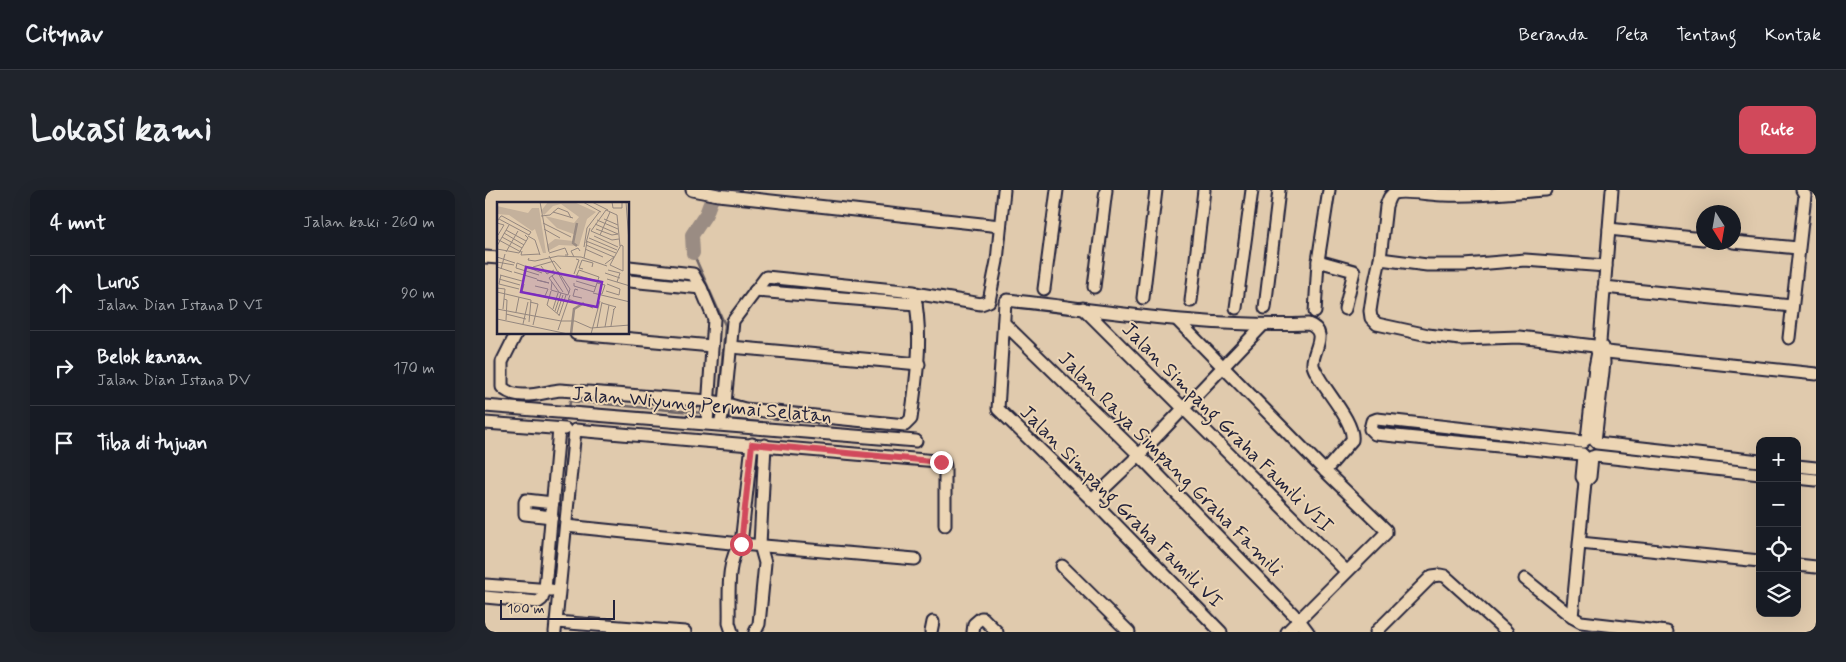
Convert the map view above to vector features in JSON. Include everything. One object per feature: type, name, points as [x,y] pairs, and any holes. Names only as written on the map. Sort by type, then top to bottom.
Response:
[{"type":"street","points":[[708,421],[716,403],[731,347],[733,321],[767,277],[981,304],[989,301],[1004,190]]},
{"type":"street","points":[[1044,289],[1057,190]]},
{"type":"street","points":[[1093,287],[1106,190]]},
{"type":"street","points":[[1143,298],[1156,190]]},
{"type":"street","points":[[1191,301],[1204,190]]},
{"type":"street","points":[[1236,308],[1252,190]]},
{"type":"street","points":[[1265,308],[1279,190]]},
{"type":"street","points":[[1315,312],[1318,261],[1329,190]]},
{"type":"street","points":[[1546,190],[1476,195],[1444,195],[1402,191],[1393,193],[1389,198],[1387,206],[1380,259],[1370,311],[1371,318],[1377,324],[1428,335],[1452,338],[1519,337],[1816,374]]},
{"type":"street","points":[[1588,456],[1599,450],[1591,441],[1612,190]]},
{"type":"street","points":[[1789,338],[1805,195],[1802,190]]},
{"type":"street","points":[[703,192],[1000,226]]},
{"type":"street","points":[[1609,229],[1696,238]]},
{"type":"street","points":[[1741,243],[1798,248]]},
{"type":"street","points":[[1380,259],[1427,265],[1465,266],[1525,260],[1606,266]]},
{"type":"street","points":[[1318,261],[1354,270],[1345,309]]},
{"type":"street","points":[[630,267],[692,273],[701,288],[714,319],[712,346],[716,403],[720,424]]},
{"type":"street","points":[[630,281],[701,288]]},
{"type":"street","points":[[1604,286],[1792,306]]},
{"type":"street","points":[[516,335],[502,362],[502,387],[511,393],[539,395],[560,390],[716,403],[745,409],[905,425],[911,419],[919,364],[920,336],[913,296]]},
{"type":"street","points":[[1004,323],[1005,302],[1007,300],[1178,321],[1263,326],[1308,324],[1314,327],[1319,338],[1313,366],[1320,382],[1349,424],[1353,437],[1325,471]]},
{"type":"street","name":"Jalan Simpang Graha Famili VII","points":[[1083,308],[1346,571]]},
{"type":"street","points":[[1178,321],[1325,471],[1386,530],[1385,534],[1287,632]]},
{"type":"street","name":"Jalan Simpang Graha Famili VI","points":[[1004,323],[997,406],[999,411],[1092,500],[1221,632]]},
{"type":"street","name":"Jalan Raya Simpang Graha Famili","points":[[1004,323],[1139,455],[1299,620],[1308,632]]},
{"type":"street","points":[[1092,500],[1139,455],[1263,326]]},
{"type":"street","points":[[587,335],[712,346]]},
{"type":"street","points":[[731,347],[919,364]]},
{"type":"street","name":"Jalan Wiyung Permai Selatan","points":[[485,406],[708,421],[720,424],[916,441]]},
{"type":"street","points":[[1756,462],[1591,441],[1377,419],[1373,421],[1370,429],[1375,434],[1756,474]]},
{"type":"street","points":[[485,422],[941,462],[945,466],[945,525]]},
{"type":"street","points":[[732,632],[729,623],[731,563],[735,550],[741,544],[762,428]]},
{"type":"street","points":[[566,429],[552,517],[552,590],[555,627],[685,632]]},
{"type":"street","points":[[485,597],[538,602],[552,590],[565,526],[566,429]]},
{"type":"street","points":[[1572,617],[1585,482],[1590,477],[1588,456],[1580,446],[1591,441]]},
{"type":"street","points":[[755,632],[759,624],[765,563],[760,544],[759,445]]},
{"type":"street","points":[[1801,466],[1816,468]]},
{"type":"street","points":[[1801,478],[1816,480]]},
{"type":"street","points":[[552,517],[525,514],[524,508],[526,500],[553,502]]},
{"type":"street","points":[[565,526],[915,559]]},
{"type":"street","points":[[1580,543],[1756,561]]},
{"type":"street","points":[[1801,565],[1816,566]]},
{"type":"street","points":[[1063,566],[1129,632]]},
{"type":"street","points":[[1376,632],[1432,576],[1440,575],[1445,576],[1507,632]]},
{"type":"street","points":[[1525,579],[1572,617],[1581,622],[1667,632]]},
{"type":"street","points":[[485,585],[552,590]]},
{"type":"street","points":[[973,632],[977,619],[983,618],[997,632]]},
{"type":"waterway","points":[[693,253],[692,235],[706,214],[715,190]]},
{"type":"waterway","points":[[693,253],[725,325],[719,398]]},
{"type":"waterway","points":[[569,409],[570,401],[703,413]]},
{"type":"waterway","points":[[562,503],[568,432]]},
{"type":"route","points":[[741,544],[752,444],[937,460],[941,462]]}]
